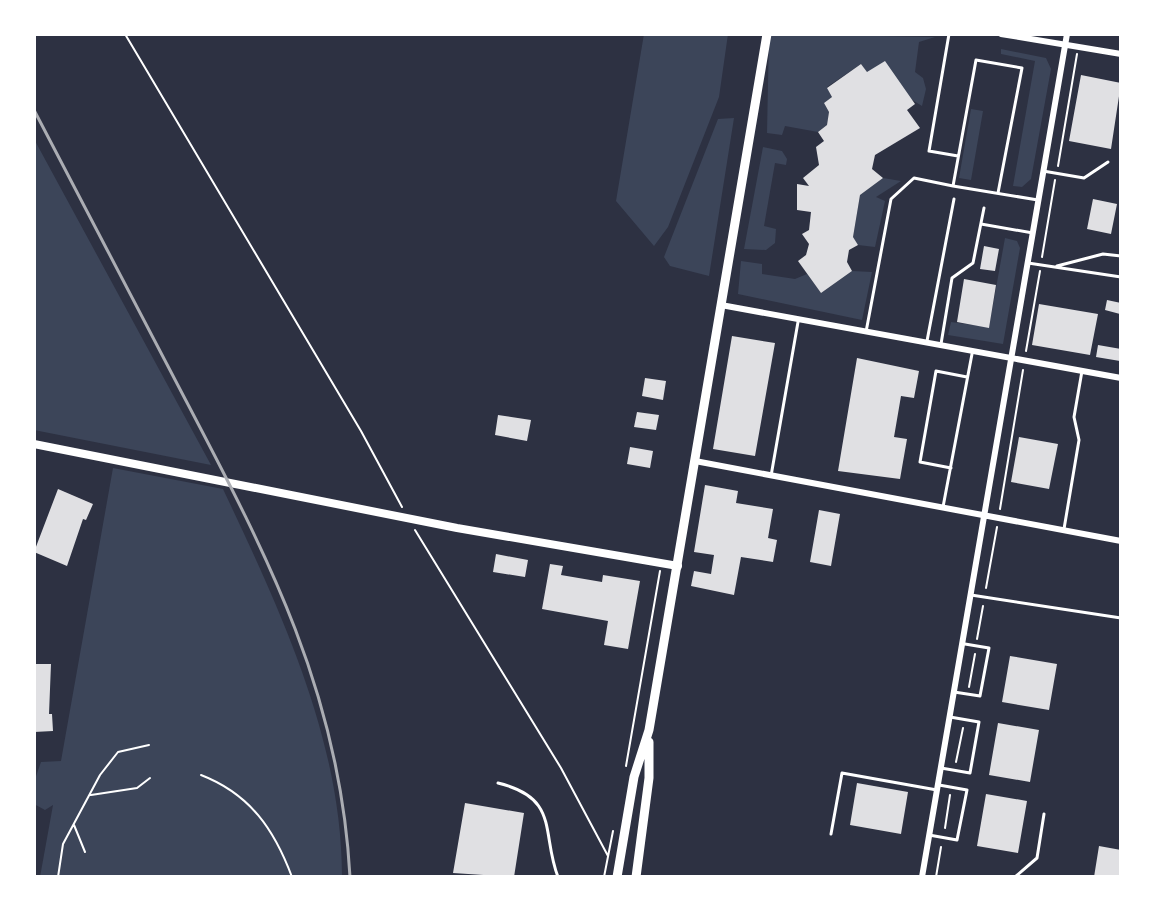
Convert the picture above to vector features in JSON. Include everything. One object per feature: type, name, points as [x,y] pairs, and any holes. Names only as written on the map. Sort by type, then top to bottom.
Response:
[{"type":"main road","points":[[617,877],[634,777],[649,730],[767,34]]},
{"type":"main road","points":[[636,877],[649,778],[649,730]]},
{"type":"street","points":[[1001,34],[1121,54]]},
{"type":"street","points":[[922,877],[1067,34]]},
{"type":"street","points":[[721,305],[1121,378]]},
{"type":"street","points":[[34,444],[408,519],[678,566]]},
{"type":"street","points":[[695,461],[1121,541]]},
{"type":"lane","points":[[949,34],[929,151],[958,156]]},
{"type":"lane","points":[[953,186],[976,60],[1022,68],[998,193]]},
{"type":"lane","points":[[1043,171],[1084,178],[1108,162]]},
{"type":"lane","points":[[866,332],[891,199],[914,178],[1038,200]]},
{"type":"lane","points":[[926,344],[954,199]]},
{"type":"lane","points":[[941,347],[952,278],[973,263],[984,208]]},
{"type":"lane","points":[[981,224],[1033,233]]},
{"type":"lane","points":[[1054,267],[1103,254],[1121,256]]},
{"type":"lane","points":[[1028,263],[1121,277]]},
{"type":"lane","points":[[771,476],[799,319]]},
{"type":"lane","points":[[943,507],[972,352]]},
{"type":"lane","points":[[951,468],[920,462],[936,371],[968,377]]},
{"type":"lane","points":[[1064,530],[1079,440],[1074,417],[1082,371]]},
{"type":"lane","points":[[971,595],[1121,618]]},
{"type":"lane","points":[[954,692],[980,696],[989,648],[962,644]]},
{"type":"lane","points":[[941,768],[970,773],[979,722],[950,717]]},
{"type":"lane","points":[[831,834],[842,773],[967,790],[957,840],[929,835]]},
{"type":"lane","points":[[498,783],[520,788],[544,816],[550,827],[549,852],[558,877]]},
{"type":"lane","points":[[1015,877],[1037,858],[1044,814]]},
{"type":"path","points":[[125,34],[354,418],[408,519],[561,768],[608,856]]},
{"type":"path","points":[[968,694],[1079,47]]},
{"type":"path","points":[[626,768],[661,563]]},
{"type":"path","points":[[955,771],[964,719]]},
{"type":"path","points":[[58,877],[63,844],[118,752],[149,745]]},
{"type":"path","points":[[201,775],[223,783],[258,811],[275,835],[292,877]]},
{"type":"path","points":[[90,796],[137,788],[150,778]]},
{"type":"path","points":[[936,877],[952,787]]},
{"type":"path","points":[[74,824],[85,852]]},
{"type":"path","points":[[604,877],[614,829]]},
{"type":"shaded area","points":[[644,34],[728,34],[719,97],[668,227],[654,246],[616,201]]},
{"type":"shaded area","points":[[769,34],[935,37],[919,42],[915,72],[923,78],[926,89],[922,106],[867,72],[861,64],[827,87],[832,97],[824,103],[829,112],[827,125],[818,132],[785,126],[782,135],[767,133]]},
{"type":"shaded area","points":[[1001,49],[1046,58],[1051,69],[1031,179],[1022,187],[1013,186],[1035,61],[1001,54]]},
{"type":"shaded area","points":[[971,109],[983,111],[971,180],[959,178]]},
{"type":"shaded area","points":[[734,118],[709,276],[670,266],[664,257],[718,119]]},
{"type":"shaded area","points":[[34,139],[211,465],[34,430]]},
{"type":"shaded area","points":[[763,147],[782,151],[787,159],[786,165],[775,163],[764,226],[776,229],[775,243],[766,250],[744,249]]},
{"type":"shaded area","points":[[883,178],[901,181],[876,197],[885,201],[875,247],[858,245],[853,237],[860,195]]},
{"type":"shaded area","points":[[1005,238],[1017,241],[1020,248],[1003,344],[948,335],[951,322],[989,327]]},
{"type":"shaded area","points":[[741,261],[762,264],[762,274],[795,279],[807,274],[821,293],[852,271],[872,272],[862,320],[738,294]]},
{"type":"shaded area","points":[[113,468],[223,489],[266,581],[304,677],[331,776],[339,826],[342,877],[40,877],[53,805],[45,810],[34,804],[34,782],[41,762],[61,761]]},
{"type":"building","points":[[885,61],[915,104],[907,110],[920,128],[875,155],[872,169],[883,178],[860,195],[853,237],[858,245],[849,250],[847,262],[852,271],[821,293],[798,261],[806,255],[809,244],[802,234],[809,230],[811,212],[797,210],[797,184],[809,186],[803,178],[819,165],[816,147],[824,141],[818,132],[827,125],[829,112],[824,103],[832,97],[827,88],[861,64],[867,72]]},
{"type":"building","points":[[1081,75],[1121,83],[1111,149],[1069,141]]},
{"type":"building","points":[[1093,199],[1117,204],[1111,234],[1087,229]]},
{"type":"building","points":[[984,246],[999,249],[995,271],[980,269]]},
{"type":"building","points":[[964,279],[996,285],[989,328],[957,322]]},
{"type":"building","points":[[1107,300],[1121,303],[1120,314],[1105,310]]},
{"type":"building","points":[[1039,304],[1098,314],[1090,355],[1032,345]]},
{"type":"building","points":[[732,336],[775,343],[755,456],[713,449]]},
{"type":"building","points":[[1098,345],[1121,349],[1120,361],[1096,357]]},
{"type":"building","points":[[857,358],[919,371],[914,398],[901,396],[894,437],[907,439],[900,479],[838,471]]},
{"type":"building","points":[[645,378],[666,381],[663,400],[642,396]]},
{"type":"building","points":[[637,412],[659,415],[656,430],[634,427]]},
{"type":"building","points":[[498,415],[531,420],[527,441],[495,435]]},
{"type":"building","points":[[1019,437],[1058,444],[1049,489],[1011,482]]},
{"type":"building","points":[[630,447],[653,451],[650,468],[627,464]]},
{"type":"building","points":[[705,485],[738,491],[736,503],[773,509],[768,538],[777,540],[773,562],[741,557],[734,595],[691,586],[694,571],[711,574],[714,555],[694,552]]},
{"type":"building","points":[[58,489],[93,504],[86,520],[83,519],[67,566],[34,552]]},
{"type":"building","points":[[819,510],[840,514],[831,566],[810,562]]},
{"type":"building","points":[[496,554],[528,560],[525,577],[493,572]]},
{"type":"building","points":[[550,564],[563,566],[561,575],[602,582],[603,575],[640,581],[628,649],[604,645],[608,621],[542,609]]},
{"type":"building","points":[[1010,656],[1057,664],[1049,710],[1002,702]]},
{"type":"building","points":[[34,664],[51,664],[49,714],[52,714],[53,731],[34,732]]},
{"type":"building","points":[[998,723],[1039,730],[1030,782],[989,775]]},
{"type":"building","points":[[857,783],[908,792],[901,834],[850,825]]},
{"type":"building","points":[[986,794],[1027,801],[1018,853],[977,846]]},
{"type":"building","points":[[465,803],[524,813],[514,877],[453,873]]},
{"type":"building","points":[[1099,846],[1121,850],[1121,877],[1094,877]]},
{"type":"railway","points":[[34,110],[214,454],[270,569],[294,627],[332,746],[350,877]]}]
